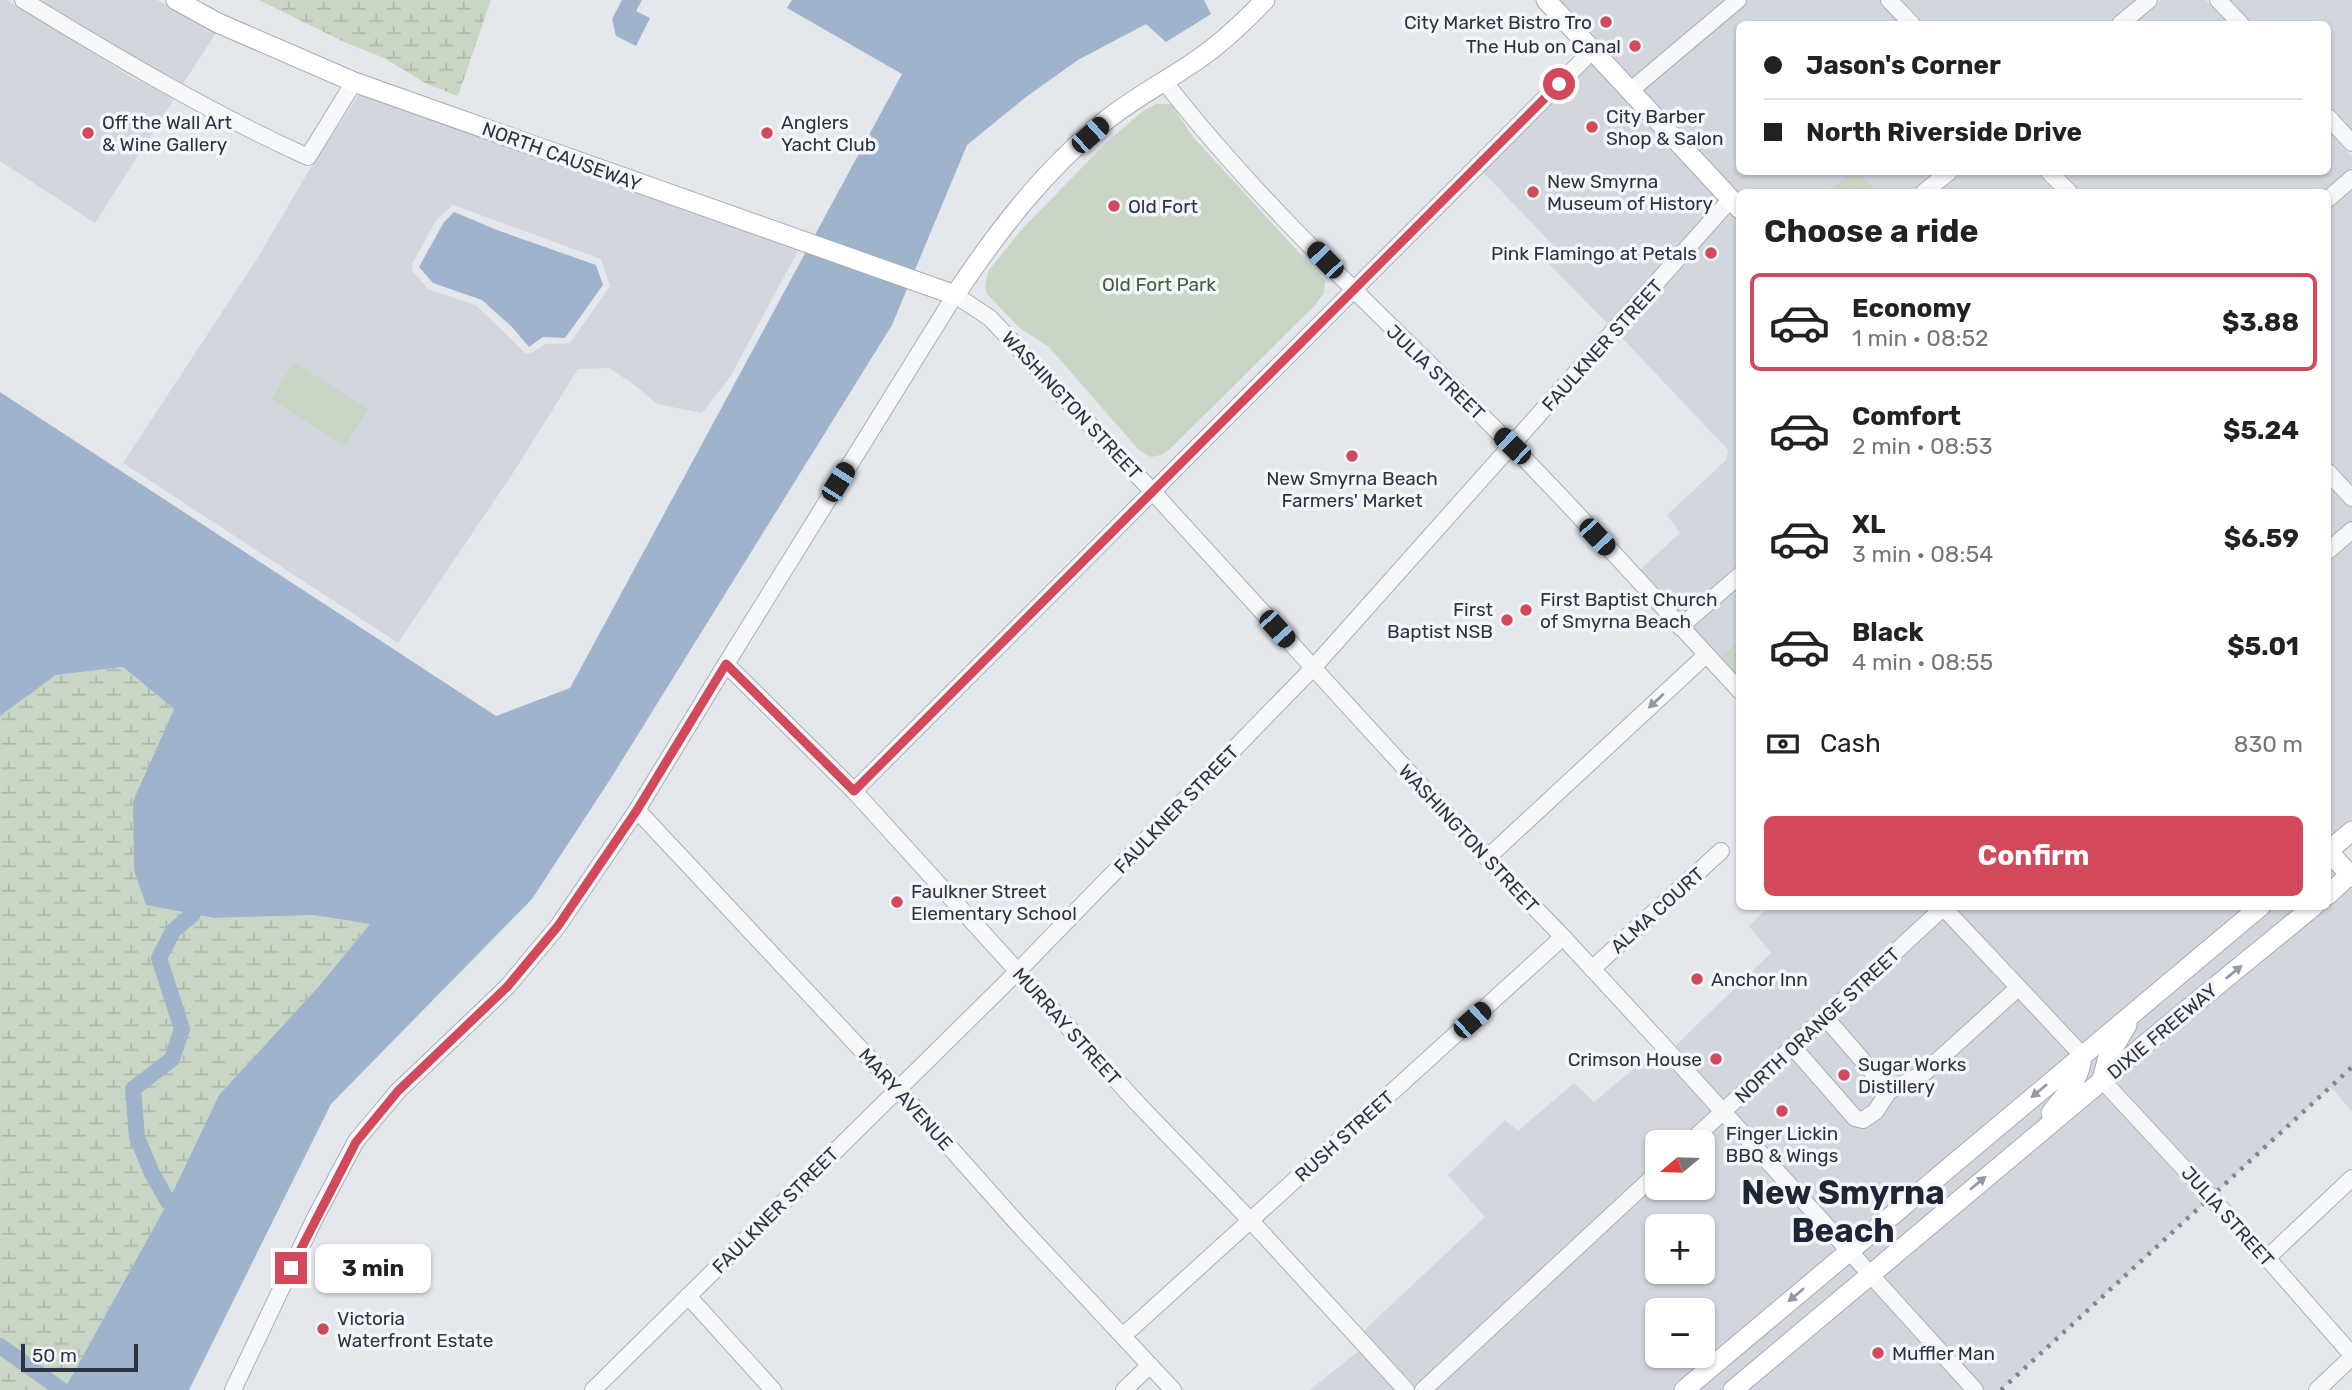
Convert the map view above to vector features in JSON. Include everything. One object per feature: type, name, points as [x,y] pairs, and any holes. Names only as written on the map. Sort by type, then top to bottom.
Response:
[{"type":"main road","name":"NORTH CAUSEWAY","points":[[176,0],[230,28],[354,82],[955,295]]},
{"type":"main road","points":[[955,295],[999,231],[1075,147],[1104,122],[1225,40],[1265,0]]},
{"type":"main road","points":[[1546,0],[1735,204]]},
{"type":"main road","points":[[2331,848],[2352,831]]},
{"type":"main road","points":[[2331,854],[2351,874],[2331,892]]},
{"type":"main road","name":"DIXIE FREEWAY","points":[[1684,1390],[2256,910]]},
{"type":"main road","name":"DIXIE FREEWAY","points":[[1732,1390],[2309,910]]},
{"type":"main road","points":[[2102,1080],[2108,1057],[2137,1009]]},
{"type":"main road","points":[[2032,1139],[2076,1080],[2082,1067],[2082,1055]]},
{"type":"street","points":[[23,0],[139,71],[308,157],[354,82]]},
{"type":"street","points":[[1630,90],[1738,0]]},
{"type":"street","points":[[1889,0],[1909,21]]},
{"type":"street","points":[[2124,21],[2149,0]]},
{"type":"street","points":[[2218,0],[2238,21]]},
{"type":"street","points":[[854,791],[1592,51]]},
{"type":"street","name":"JULIA STREET","points":[[1164,81],[1203,131],[1354,291],[1512,446],[1736,687]]},
{"type":"street","points":[[2331,120],[2352,144]]},
{"type":"street","points":[[1928,189],[1945,175]]},
{"type":"street","points":[[2052,175],[2065,189]]},
{"type":"street","points":[[2331,196],[2352,178]]},
{"type":"street","name":"FAULKNER STREET","points":[[593,1390],[1017,972],[1312,668],[1735,204]]},
{"type":"street","points":[[233,1390],[314,1220],[356,1142],[398,1091],[507,987],[558,926],[637,810],[955,295]]},
{"type":"street","name":"WASHINGTON STREET","points":[[955,295],[990,318],[1152,491],[1312,668],[1723,1111],[1975,1390]]},
{"type":"street","points":[[2331,475],[2352,498]]},
{"type":"street","points":[[2331,548],[2352,530]]},
{"type":"street","points":[[1680,627],[1736,578]]},
{"type":"street","points":[[1487,858],[1706,655]]},
{"type":"street","name":"MURRAY STREET","points":[[726,664],[854,791],[1138,1104],[1251,1221],[1406,1390]]},
{"type":"street","name":"MARY AVENUE","points":[[637,810],[898,1089],[1017,1223],[1173,1390]]},
{"type":"street","name":"ALMA COURT","points":[[1592,969],[1721,851]]},
{"type":"street","name":"NORTH ORANGE STREET","points":[[1703,1130],[1940,910]]},
{"type":"street","points":[[1946,910],[2082,1055]]},
{"type":"street","name":"RUSH STREET","points":[[1124,1335],[1563,937]]},
{"type":"street","points":[[1793,1047],[1854,1118],[1863,1120],[1875,1112],[1889,1091],[1924,1073],[2018,988]]},
{"type":"street","points":[[1825,1017],[1889,1091]]},
{"type":"street","name":"JULIA STREET","points":[[2102,1080],[2267,1258],[2352,1356]]},
{"type":"street","points":[[2267,1258],[2352,1178]]},
{"type":"street","points":[[1423,1390],[1645,1184]]},
{"type":"street","points":[[688,1296],[773,1390]]},
{"type":"street","points":[[2317,1390],[2352,1356]]},
{"type":"street","points":[[1124,1390],[1150,1365]]},
{"type":"shaded area","points":[[0,0],[7,0],[133,78],[174,99],[95,223],[0,161]]},
{"type":"shaded area","points":[[40,0],[157,0],[217,31],[183,84],[144,64]]},
{"type":"shaded area","points":[[1546,0],[1889,0],[1909,21],[1736,21],[1736,175],[2052,175],[2066,189],[1736,189],[1736,688],[1633,576],[1680,533],[1667,515],[1726,460],[1728,450],[1544,259],[1556,248],[1478,167],[1592,51]]},
{"type":"shaded area","points":[[1902,0],[2137,0],[2112,21],[1922,21]]},
{"type":"shaded area","points":[[2161,0],[2206,0],[2225,21],[2136,21]]},
{"type":"shaded area","points":[[2230,0],[2352,0],[2352,130],[2331,107],[2331,21],[2250,21]]},
{"type":"shaded area","points":[[360,93],[799,249],[730,377],[702,413],[657,404],[610,368],[578,369],[515,470],[398,643],[123,463],[257,259],[308,172]],"holes":[[[453,205],[601,259],[610,286],[570,343],[545,344],[526,354],[477,306],[428,289],[413,272],[412,264],[437,219]]]},
{"type":"shaded area","points":[[2331,133],[2352,157],[2352,167],[2326,189],[2078,189],[2064,175],[2331,175]]},
{"type":"shaded area","points":[[2352,188],[2352,485],[2331,462],[2331,206]]},
{"type":"shaded area","points":[[2331,475],[2352,498],[2352,831],[2331,848]]},
{"type":"shaded area","points":[[2331,854],[2352,877],[2352,1112],[2331,1087],[2001,1390],[1310,1390],[1366,1345],[1358,1336],[1485,1217],[1448,1175],[1505,1120],[1518,1131],[1574,1083],[1594,1102],[1662,1045],[1669,1052],[1771,953],[1749,926],[1766,910],[2331,910]]},
{"type":"green space","points":[[259,0],[491,0],[458,96],[427,84],[384,58],[344,42]]},
{"type":"green space","name":"Old Fort Park","points":[[1156,104],[1171,104],[1193,137],[1325,281],[1324,293],[1315,305],[1170,449],[1151,457],[1139,450],[1049,347],[1021,329],[987,294],[985,285],[989,270],[1023,228],[1107,142],[1143,111]]},
{"type":"green space","points":[[1847,175],[1861,175],[1873,189],[1831,189]]},
{"type":"green space","points":[[294,362],[368,409],[345,446],[271,399]]},
{"type":"green space","points":[[1736,642],[1736,688],[1716,665]]},
{"type":"green space","points":[[123,667],[174,709],[133,801],[146,905],[214,918],[314,915],[371,923],[320,985],[219,1095],[168,1202],[64,1390],[0,1390],[0,716],[56,675]]},
{"type":"water","points":[[622,0],[642,0],[636,11],[650,18],[636,46],[616,36],[612,19]]},
{"type":"water","points":[[792,0],[1204,0],[1211,14],[1166,42],[1146,24],[1078,60],[1026,97],[967,145],[892,325],[611,778],[532,899],[331,1104],[189,1390],[64,1390],[168,1202],[219,1095],[320,985],[370,924],[314,915],[214,918],[146,905],[134,870],[133,801],[174,709],[123,667],[56,675],[0,716],[0,392],[496,716],[570,688],[902,74],[787,8]]},
{"type":"water","points":[[454,212],[596,265],[603,285],[565,338],[543,337],[529,347],[512,327],[482,300],[433,283],[419,267],[444,222]]},
{"type":"waterway","points":[[168,1202],[137,1137],[133,1089],[172,1059],[182,1029],[159,958],[173,931],[193,914]]},
{"type":"waterway","points":[[0,1346],[62,1390]]},
{"type":"railway","points":[[2001,1390],[2352,1067]]},
{"type":"place","name":"City Market Bistro Tro","points":[[1606,22]]},
{"type":"place","name":"The Hub on Canal","points":[[1635,46]]},
{"type":"place","name":"City Barber Shop & Salon","points":[[1592,127]]},
{"type":"place","name":"Off the Wall Art & Wine Gallery","points":[[88,133]]},
{"type":"place","name":"Anglers Yacht Club","points":[[767,133]]},
{"type":"place","name":"New Smyrna Museum of History","points":[[1533,192]]},
{"type":"place","name":"Old Fort","points":[[1114,206]]},
{"type":"place","name":"Pink Flamingo at Petals","points":[[1711,253]]},
{"type":"place","name":"New Smyrna Beach Farmers' Market","points":[[1352,456]]},
{"type":"place","name":"First Baptist Church of Smyrna Beach","points":[[1526,610]]},
{"type":"place","name":"First Baptist NSB","points":[[1507,620]]},
{"type":"place","name":"Faulkner Street Elementary School","points":[[897,902]]},
{"type":"place","name":"Anchor Inn","points":[[1697,979]]},
{"type":"place","name":"Crimson House","points":[[1716,1059]]},
{"type":"place","name":"Sugar Works Distillery","points":[[1844,1075]]},
{"type":"place","name":"Finger Lickin BBQ & Wings","points":[[1782,1111]]},
{"type":"place","name":"Victoria Waterfront Estate","points":[[323,1329]]},
{"type":"place","name":"Muffler Man","points":[[1878,1353]]},
{"type":"district","name":"New Smyrna Beach","points":[[1843,1211]]},
{"type":"route","points":[[291,1268],[356,1142],[398,1091],[507,987],[558,926],[637,810],[726,664],[854,791],[1559,84]]}]
